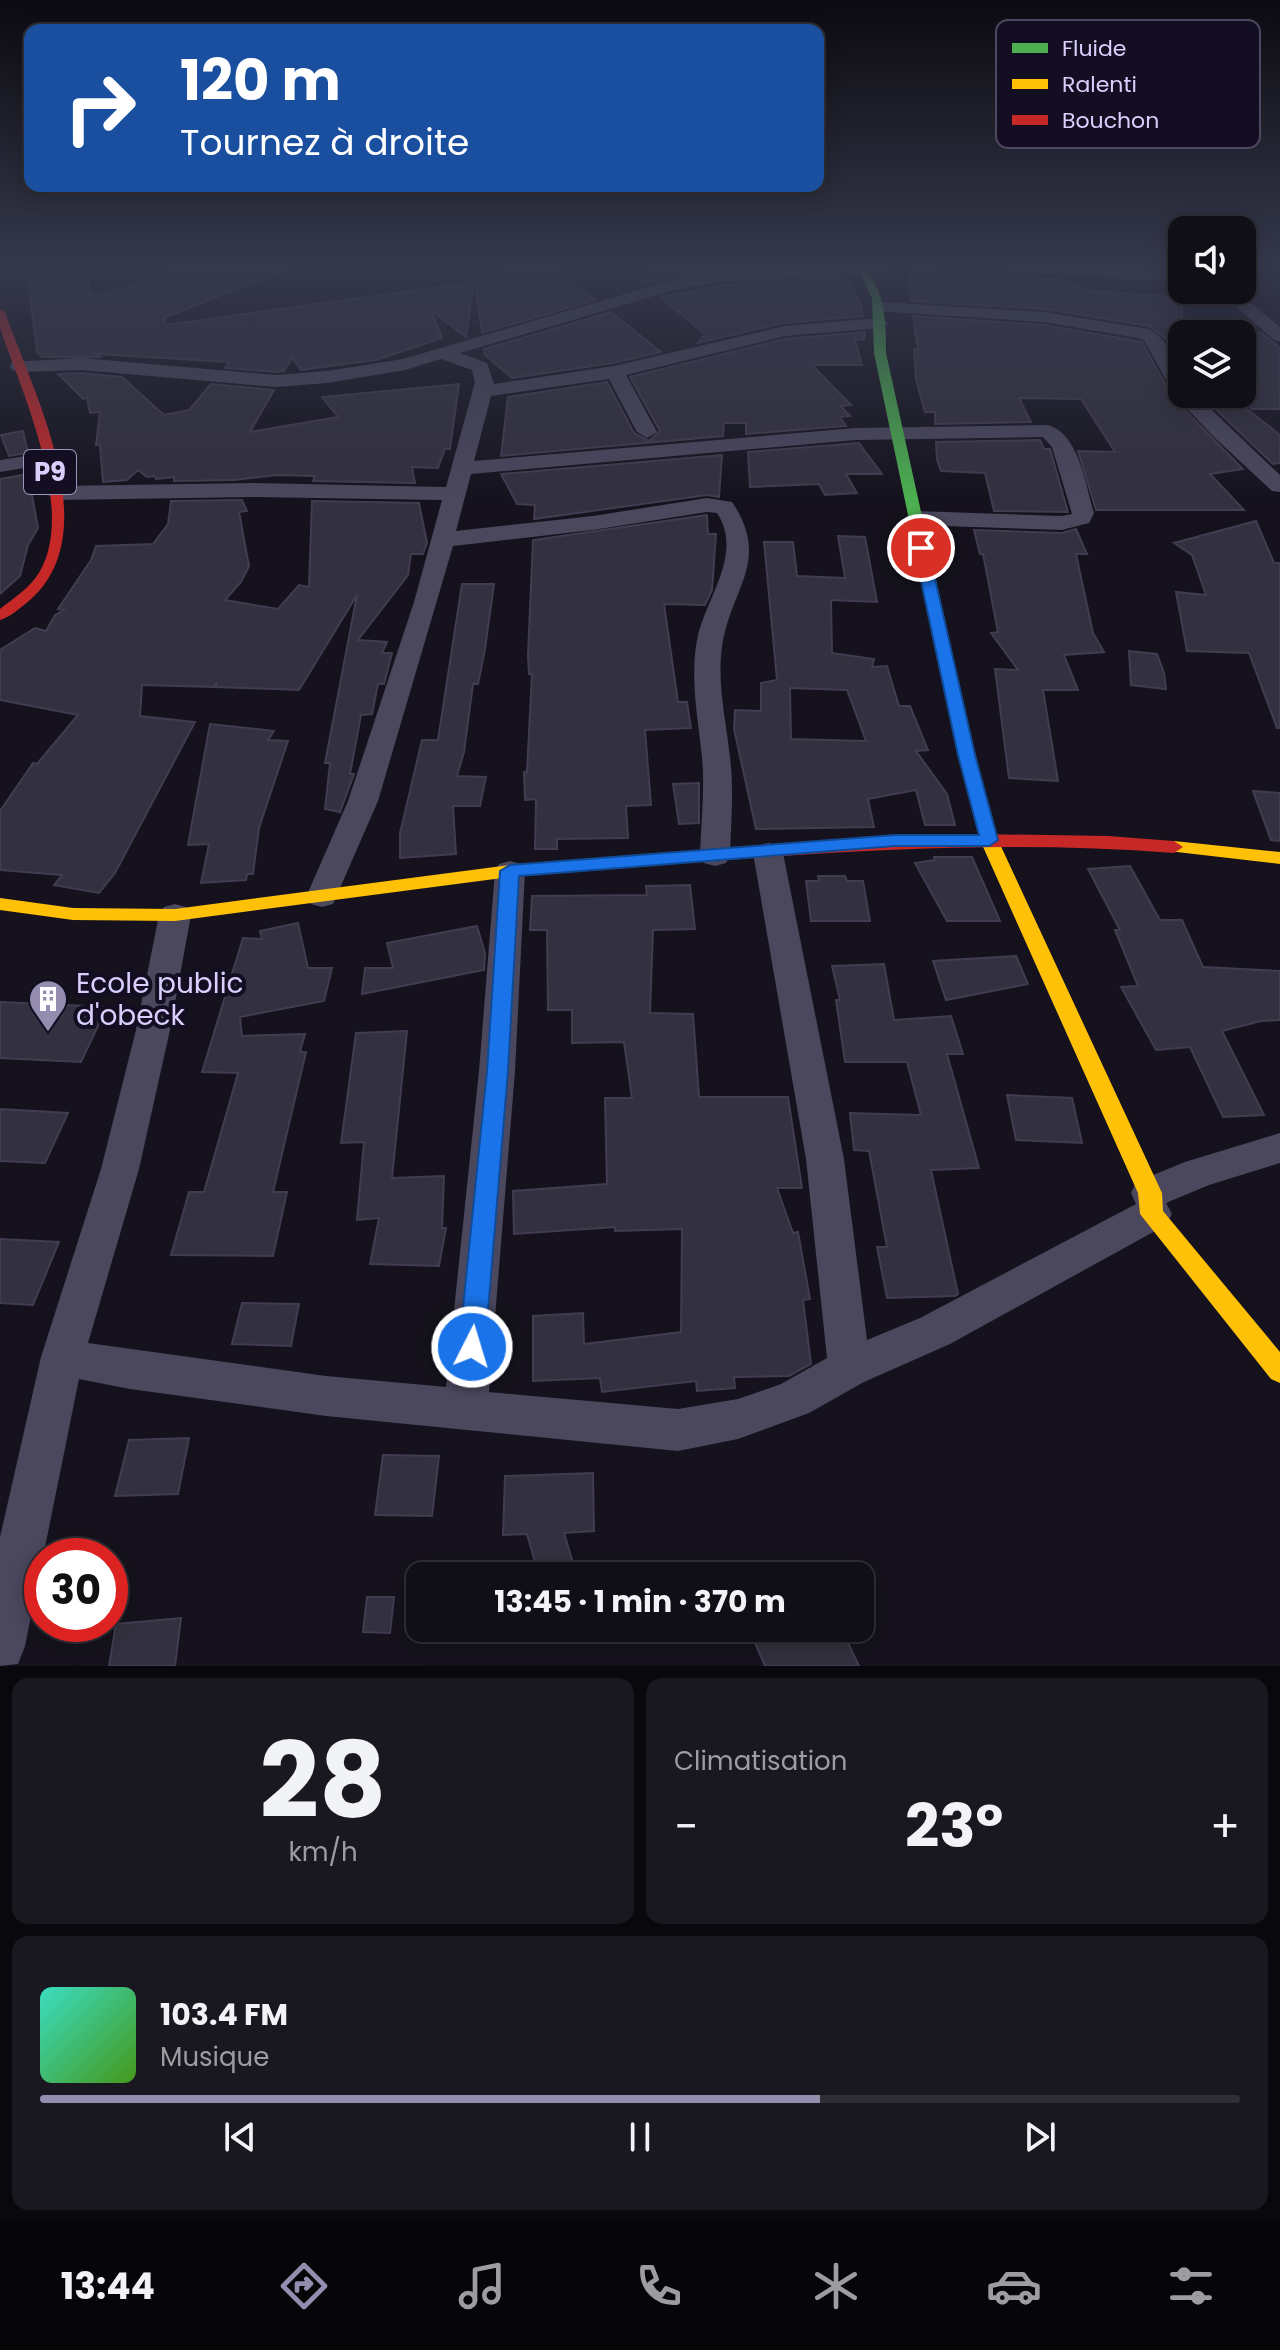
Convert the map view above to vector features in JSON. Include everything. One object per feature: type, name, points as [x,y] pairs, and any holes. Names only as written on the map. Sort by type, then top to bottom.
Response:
[{"type":"street","name":"P9","points":[[0,616],[50,566],[59,513],[47,459],[12,345]]},
{"type":"street","points":[[19,366],[93,365],[276,381],[370,371],[466,345]]},
{"type":"street","points":[[483,391],[615,372],[728,345]]},
{"type":"street","points":[[880,345],[967,755],[989,840],[1151,1203],[1280,1371]]},
{"type":"street","points":[[1155,345],[1168,367]]},
{"type":"street","points":[[322,897],[363,801],[426,602],[452,494],[464,468],[485,382],[480,367],[442,353]]},
{"type":"street","points":[[615,372],[647,432]]},
{"type":"street","points":[[1197,408],[1280,486]]},
{"type":"street","points":[[464,468],[825,436],[1048,431],[1062,445],[1083,513],[1081,518],[1062,523],[915,518]]},
{"type":"street","points":[[0,466],[47,459]]},
{"type":"street","points":[[56,493],[254,490],[452,494]]},
{"type":"street","points":[[441,540],[593,523],[707,505],[724,507],[733,518],[738,547],[731,588],[712,631],[705,682],[717,781],[715,856]]},
{"type":"street","points":[[0,904],[88,915],[175,915],[510,871],[895,841],[1118,841],[1280,858]]},
{"type":"street","points":[[768,853],[825,1159],[849,1368]]},
{"type":"street","points":[[466,1408],[497,1071],[510,871]]},
{"type":"street","points":[[0,1646],[62,1357],[120,1169],[153,1030],[175,915]]},
{"type":"street","points":[[62,1357],[130,1370],[326,1396],[678,1430],[738,1419],[794,1399],[849,1368],[935,1331],[1198,1173],[1280,1148]]},
{"type":"building","points":[[36,345],[422,345],[376,360],[301,370],[292,358],[284,371],[276,372],[225,368],[229,362],[96,354],[100,357],[42,357]]},
{"type":"building","points":[[499,345],[652,345],[661,352],[613,363],[512,378],[485,355],[484,349]]},
{"type":"building","points":[[762,345],[857,345],[862,365],[812,365],[851,405],[841,406],[850,416],[840,417],[846,426],[746,434],[746,423],[724,423],[723,436],[501,456],[508,397],[607,382],[634,433],[649,441],[660,431],[630,377]]},
{"type":"building","points":[[917,345],[1144,345],[1168,389],[1168,408],[1183,408],[1243,469],[1210,474],[1244,510],[1096,510],[1078,451],[1115,452],[1081,399],[1019,398],[1031,422],[935,424],[935,412],[925,412],[916,380],[914,349],[918,349]]},
{"type":"building","points":[[1256,345],[1276,345],[1280,348],[1280,409],[1252,409],[1256,408]]},
{"type":"building","points":[[58,374],[122,377],[164,415],[189,410],[211,384],[274,390],[250,432],[338,417],[322,397],[459,384],[450,449],[445,449],[438,468],[412,467],[415,483],[313,481],[315,476],[277,475],[234,480],[174,481],[174,477],[147,477],[138,470],[127,480],[103,482],[100,445],[96,445],[100,412],[90,413],[87,398],[83,399]]},
{"type":"building","points":[[1214,408],[1246,408],[1280,435],[1280,463],[1273,464]]},
{"type":"building","points":[[23,431],[28,453],[9,456],[1,435]]},
{"type":"building","points":[[1040,440],[1044,449],[1050,449],[1068,512],[994,511],[985,473],[941,471],[937,460],[936,442]]},
{"type":"building","points":[[859,443],[882,474],[846,474],[857,493],[825,495],[819,484],[750,487],[748,452]]},
{"type":"building","points":[[722,455],[719,497],[707,495],[534,519],[535,505],[517,504],[501,474]]},
{"type":"building","points":[[28,474],[38,528],[28,545],[20,576],[0,594],[0,479]]},
{"type":"building","points":[[242,500],[247,511],[239,512],[249,566],[241,582],[225,600],[278,609],[299,585],[309,587],[312,501],[419,503],[427,543],[423,554],[411,554],[408,575],[358,640],[387,642],[382,653],[392,653],[384,684],[378,684],[372,714],[361,715],[350,774],[354,774],[340,812],[325,809],[330,763],[325,763],[357,595],[299,690],[216,687],[217,682],[214,687],[142,685],[140,716],[195,722],[115,873],[99,893],[54,885],[62,875],[0,870],[0,811],[33,763],[37,764],[78,715],[0,700],[0,650],[35,628],[46,631],[55,615],[64,610],[58,609],[91,560],[96,546],[153,544],[168,524],[171,501]]},
{"type":"building","points":[[707,515],[708,534],[716,534],[712,590],[705,605],[664,604],[678,702],[687,702],[691,728],[645,730],[651,805],[626,806],[628,838],[557,839],[557,849],[535,849],[536,799],[525,800],[524,772],[527,772],[532,674],[529,674],[528,655],[533,540]]},
{"type":"building","points":[[1256,521],[1274,563],[1280,563],[1280,728],[1277,728],[1249,653],[1187,651],[1176,592],[1206,595],[1192,555],[1174,543]]},
{"type":"building","points":[[1076,529],[1087,554],[1076,554],[1093,633],[1104,652],[1064,655],[1078,690],[1043,690],[1058,781],[1009,778],[995,669],[1018,670],[991,633],[998,632],[983,554],[980,554],[974,530],[1062,533]]},
{"type":"building","points":[[838,536],[865,537],[877,602],[831,600],[832,653],[874,659],[872,667],[887,666],[899,706],[910,706],[928,750],[916,751],[947,794],[955,825],[925,825],[916,790],[868,799],[874,827],[756,829],[734,729],[735,710],[761,711],[761,683],[777,680],[764,542],[793,542],[797,576],[845,578]],"holes":[[[790,688],[847,690],[866,741],[791,739]]]},
{"type":"building","points":[[462,584],[494,584],[485,649],[478,684],[473,684],[464,752],[457,776],[486,777],[480,806],[453,806],[456,854],[400,858],[400,833],[422,740],[438,740]]},
{"type":"building","points":[[1129,651],[1157,654],[1166,689],[1131,685]]},
{"type":"building","points":[[210,724],[274,731],[268,740],[288,741],[259,828],[253,874],[247,874],[246,880],[201,883],[209,844],[188,845]]},
{"type":"building","points":[[699,783],[699,823],[679,824],[673,784]]},
{"type":"building","points":[[1253,791],[1280,793],[1280,841],[1271,840]]},
{"type":"building","points":[[934,857],[972,857],[1000,921],[947,921],[915,863],[935,860]]},
{"type":"building","points":[[1130,866],[1160,920],[1182,920],[1203,967],[1280,971],[1280,1020],[1261,1021],[1222,1031],[1264,1115],[1223,1117],[1190,1047],[1156,1050],[1121,987],[1138,986],[1115,930],[1120,930],[1088,869]]},
{"type":"building","points":[[818,876],[845,876],[847,881],[863,881],[870,921],[811,921],[806,881],[819,881]]},
{"type":"building","points":[[690,885],[695,929],[653,930],[650,1013],[693,1014],[699,1097],[788,1097],[802,1188],[777,1188],[793,1233],[798,1232],[810,1299],[803,1300],[811,1364],[789,1376],[734,1377],[735,1388],[697,1391],[696,1381],[602,1392],[600,1378],[533,1381],[533,1316],[583,1313],[584,1344],[681,1332],[682,1229],[615,1231],[615,1227],[514,1234],[513,1191],[607,1184],[605,1098],[632,1098],[624,1042],[572,1043],[572,1010],[548,1010],[547,930],[530,930],[532,896],[647,895],[646,886]]},
{"type":"building","points":[[298,923],[308,968],[332,968],[324,1001],[240,1017],[242,1036],[305,1034],[300,1052],[306,1052],[273,1192],[287,1192],[273,1256],[171,1255],[189,1192],[204,1192],[238,1073],[202,1072],[243,938],[262,939],[260,931]]},
{"type":"building","points":[[477,926],[485,953],[484,970],[362,994],[365,968],[393,968],[387,943]]},
{"type":"building","points":[[1016,956],[1028,984],[946,1000],[933,961]]},
{"type":"building","points":[[884,964],[894,1020],[951,1016],[963,1054],[947,1054],[979,1168],[931,1170],[958,1294],[955,1296],[887,1298],[877,1247],[887,1247],[869,1151],[854,1150],[850,1113],[921,1115],[907,1062],[845,1062],[836,1000],[840,1000],[832,966]]},
{"type":"building","name":"Ecole public d'obeck","points":[[0,1002],[107,1007],[81,1062],[0,1058]]},
{"type":"building","points":[[407,1031],[392,1178],[444,1176],[442,1228],[446,1228],[439,1266],[370,1264],[379,1218],[357,1220],[364,1142],[341,1143],[356,1033]]},
{"type":"building","points":[[1007,1095],[1072,1098],[1082,1143],[1016,1140]]},
{"type":"building","points":[[0,1109],[68,1113],[45,1163],[0,1161]]},
{"type":"building","points":[[0,1239],[59,1242],[33,1305],[0,1303]]},
{"type":"building","points":[[242,1303],[299,1304],[291,1346],[232,1344]]},
{"type":"building","points":[[189,1438],[178,1494],[115,1496],[129,1440]]},
{"type":"building","points":[[383,1455],[439,1456],[432,1516],[375,1515]]},
{"type":"building","points":[[593,1473],[594,1531],[564,1533],[573,1562],[535,1562],[527,1534],[503,1535],[505,1476]]},
{"type":"building","points":[[367,1597],[394,1597],[390,1633],[363,1632]]},
{"type":"building","points":[[181,1618],[175,1666],[109,1666],[113,1642],[128,1642],[128,1623]]},
{"type":"building","points":[[848,1642],[859,1666],[765,1666],[755,1643]]},
{"type":"traffic: fast","points":[[880,345],[962,734]]},
{"type":"traffic: slow","points":[[962,734],[989,840],[1150,1193],[1152,1214],[1280,1371]]},
{"type":"traffic: slow","points":[[1174,847],[1280,858]]},
{"type":"traffic: slow","points":[[0,904],[73,914],[175,915],[510,871],[647,860]]},
{"type":"traffic: jam","points":[[0,616],[42,579],[51,563],[57,533],[58,502],[53,469],[12,345]]},
{"type":"traffic: jam","points":[[647,860],[845,845],[976,840],[1108,842],[1174,847]]},
{"type":"place","name":"Ecole public d'obeck","points":[[48,1033]]},
{"type":"route","points":[[472,1347],[497,1071],[510,871],[895,841],[989,840],[921,548]]}]
